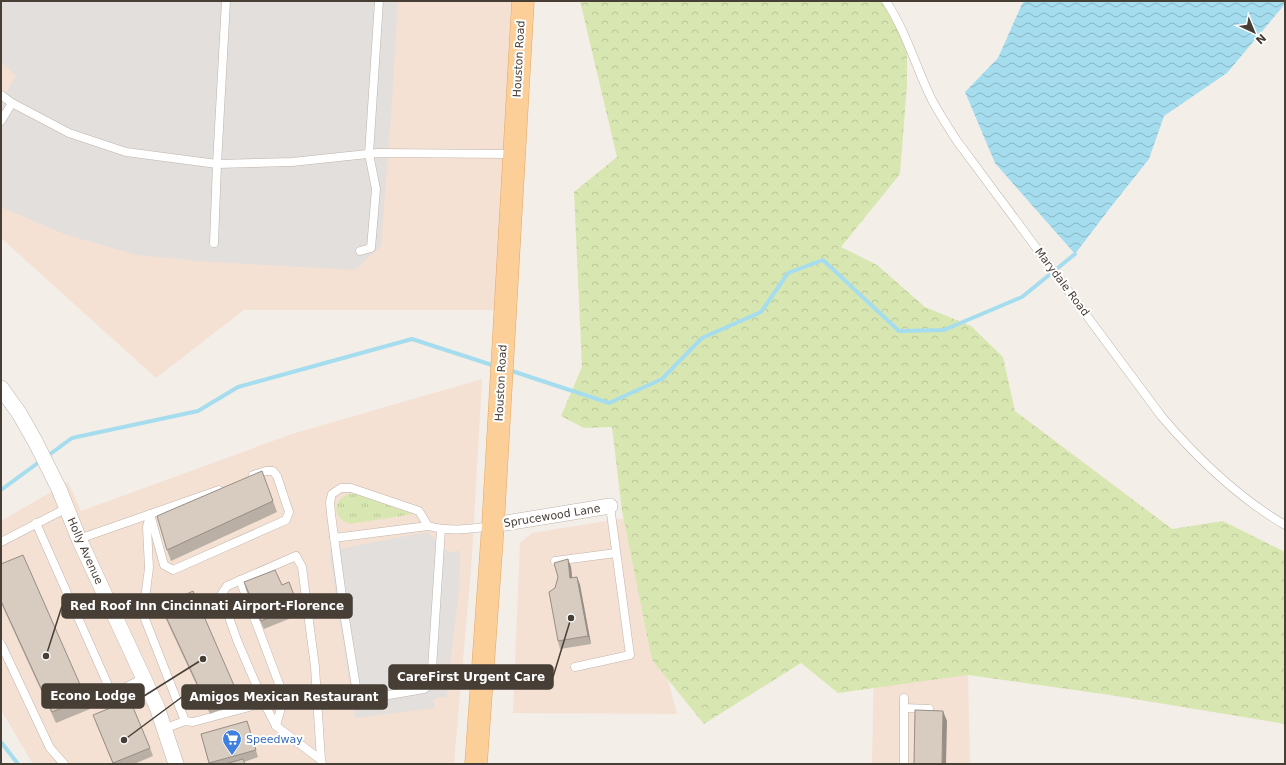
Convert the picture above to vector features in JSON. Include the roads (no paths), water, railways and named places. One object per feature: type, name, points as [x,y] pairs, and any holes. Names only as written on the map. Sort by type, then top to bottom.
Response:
[{"type":"main road","name":"Houston Road","points":[[476,764],[493,525],[523,1]]},
{"type":"street","name":"Holly Avenue","points":[[1,388],[19,413],[59,489],[79,540],[166,728],[176,764]]},
{"type":"street","name":"Sprucewood Lane","points":[[493,525],[610,506]]},
{"type":"lane","points":[[214,244],[226,1]]},
{"type":"lane","points":[[360,251],[371,248],[376,189],[369,154],[379,1]]},
{"type":"lane","name":"Marydale Road","points":[[886,1],[896,16],[907,38],[930,96],[957,141],[1162,417],[1187,447],[1245,499],[1285,525]]},
{"type":"lane","points":[[1,95],[12,103],[69,133],[126,152],[217,164],[292,162],[369,154],[514,154]]},
{"type":"lane","points":[[1,121],[12,103]]},
{"type":"lane","points":[[150,514],[164,565],[173,570],[286,520],[289,512],[277,476],[273,471],[266,470],[247,478]]},
{"type":"lane","points":[[79,540],[227,487]]},
{"type":"lane","points":[[428,526],[419,511],[351,488],[341,488],[332,494],[330,502],[334,538],[357,693],[359,696],[366,699],[427,688],[432,681],[441,529]]},
{"type":"lane","points":[[575,667],[630,655],[610,506]]},
{"type":"lane","points":[[1,542],[66,508]]},
{"type":"lane","points":[[150,514],[147,528],[149,568],[143,614],[185,722]]},
{"type":"lane","points":[[36,523],[112,694],[144,678]]},
{"type":"lane","points":[[334,538],[428,526],[441,529],[467,530],[493,525]]},
{"type":"lane","points":[[555,561],[616,552]]},
{"type":"lane","points":[[296,556],[302,567],[315,666],[321,762],[276,726],[264,702],[221,595],[227,586],[296,556]]},
{"type":"lane","points":[[240,580],[284,697],[276,726]]},
{"type":"lane","points":[[1,644],[50,748],[64,764]]},
{"type":"lane","points":[[904,698],[904,764]]},
{"type":"lane","points":[[166,728],[264,702]]},
{"type":"lane","points":[[904,708],[928,709]]},
{"type":"water","points":[[1025,1],[1285,1],[1285,4],[1227,73],[1164,116],[1149,159],[1075,254],[995,163],[965,92],[998,58],[1022,4]]},
{"type":"waterway","points":[[509,370],[609,403],[662,379],[702,338],[761,312],[788,273],[823,260],[899,331],[944,330],[1022,297],[1075,254]]},
{"type":"waterway","points":[[1,490],[72,438],[198,411],[238,387],[412,339],[495,366]]},
{"type":"waterway","points":[[1,742],[18,764]]},
{"type":"place","name":"CareFirst Urgent Care","points":[[571,618]]},
{"type":"place","name":"Red Roof Inn Cincinnati Airport-Florence","points":[[46,656]]},
{"type":"place","name":"Econo Lodge","points":[[203,659]]},
{"type":"place","name":"Amigos Mexican Restaurant","points":[[124,740]]},
{"type":"place","name":"Speedway","points":[[232,756]]}]
